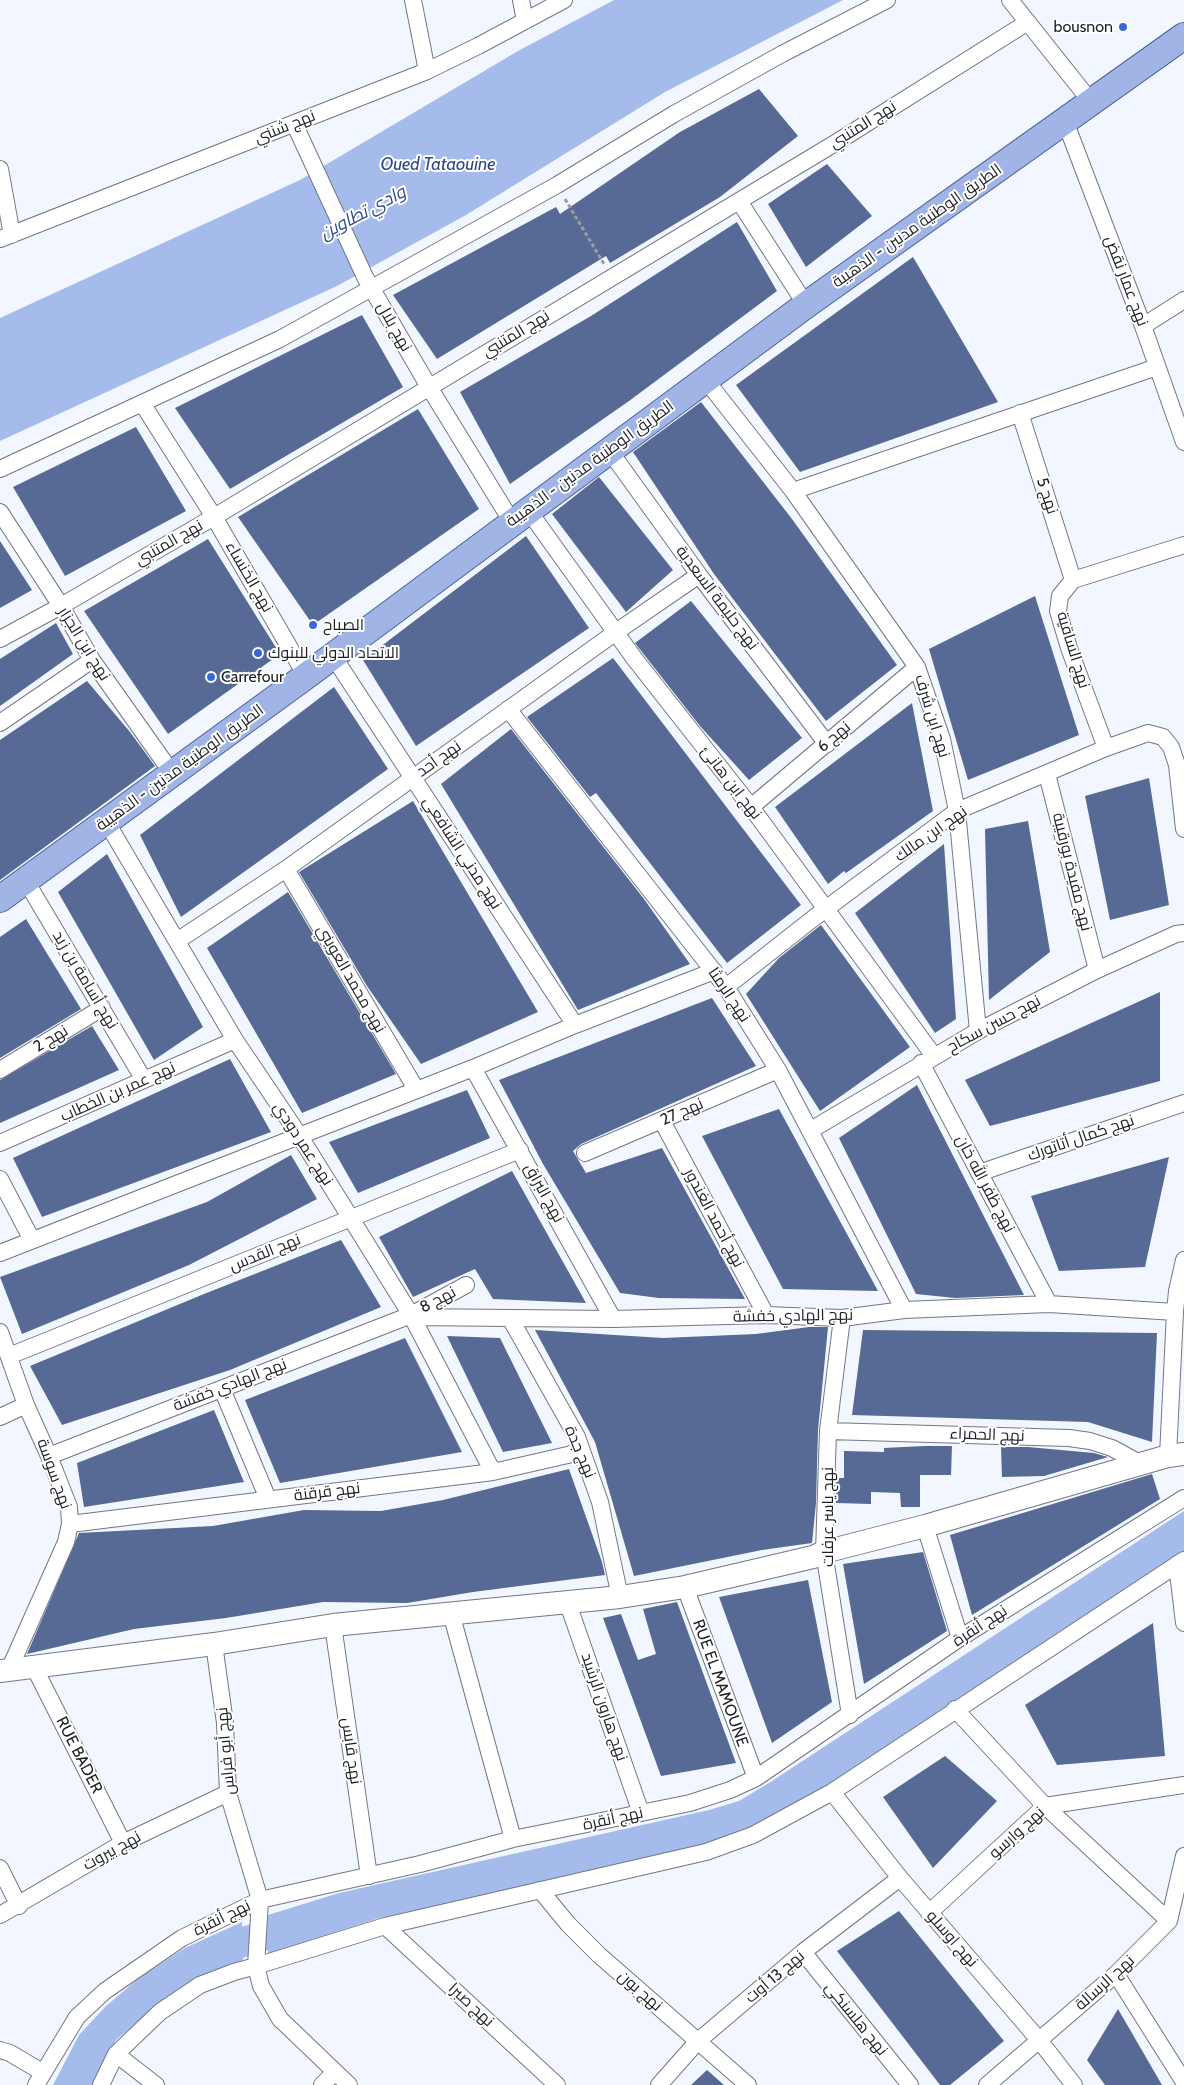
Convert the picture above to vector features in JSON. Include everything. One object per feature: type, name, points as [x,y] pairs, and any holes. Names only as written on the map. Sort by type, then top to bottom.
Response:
[{"type":"main road","name":"الطريق الوطنية مدنين - الذهيبة","points":[[0,899],[306,676],[806,305],[1184,36]]},
{"type":"main road","points":[[4,1671],[214,1644],[333,1626],[620,1597],[685,1587],[813,1557],[824,1552],[925,1526],[1176,1455]]},
{"type":"street","points":[[413,0],[427,71]]},
{"type":"street","points":[[521,0],[525,21]]},
{"type":"street","name":"نهج شنني","points":[[6,237],[427,71],[564,0]]},
{"type":"street","points":[[0,469],[280,339],[368,283],[557,185],[674,114],[782,54],[887,0]]},
{"type":"street","points":[[1010,0],[1092,103]]},
{"type":"street","name":"نهج المتنبي","points":[[0,638],[61,606],[214,517],[739,201],[1028,22]]},
{"type":"street","name":"نهج عمار نقض","points":[[1064,122],[1157,367],[1176,397],[1184,442]]},
{"type":"street","name":"نهج بلال","points":[[294,123],[313,168],[368,283],[429,387],[520,516]]},
{"type":"street","points":[[0,169],[6,237]]},
{"type":"street","points":[[739,201],[806,305]]},
{"type":"street","points":[[1143,326],[1184,300]]},
{"type":"street","points":[[793,491],[1157,367]]},
{"type":"street","name":"نهج ابن شرف","points":[[706,379],[793,491],[917,667],[942,739],[957,811],[978,1031]]},
{"type":"street","name":"نهج الخنساء","points":[[142,403],[214,517],[306,676]]},
{"type":"street","name":"نهج 5","points":[[1020,413],[1073,580]]},
{"type":"street","name":"نهج حليمة السعدية","points":[[609,450],[699,575],[827,744]]},
{"type":"street","name":"نهج ابن الجزار","points":[[0,512],[61,606],[92,660],[172,773]]},
{"type":"street","name":"نهج ابن هانئ","points":[[520,516],[616,632],[634,658],[751,807],[827,909],[927,1060]]},
{"type":"street","points":[[1073,580],[1184,545]]},
{"type":"street","name":"نهج أحد","points":[[177,941],[286,869],[616,632],[699,575]]},
{"type":"street","name":"نهج الساقية","points":[[1073,580],[1060,596],[1058,611],[1069,648],[1106,748]]},
{"type":"street","name":"نهج مدني الشافعي","points":[[332,656],[575,1025]]},
{"type":"street","points":[[0,722],[92,660]]},
{"type":"street","name":"نهج 6","points":[[751,807],[917,667]]},
{"type":"street","name":"نهج الرمثا","points":[[508,709],[726,987],[778,1070],[904,1310]]},
{"type":"street","name":"نهج ابن مالك","points":[[726,987],[957,811],[1106,748],[1148,733],[1163,737],[1171,747],[1176,765],[1184,829]]},
{"type":"street","name":"نهج مفيدة بورقيبة","points":[[1047,774],[1096,970]]},
{"type":"street","name":"نهج عمر دودي","points":[[106,821],[235,1040],[299,1135],[411,1316],[493,1472]]},
{"type":"street","name":"نهج محمد العويني","points":[[286,869],[416,1090]]},
{"type":"street","name":"نهج أسامة بن زيد","points":[[26,881],[144,1080]]},
{"type":"street","name":"نهج حسن سكاح","points":[[811,1130],[978,1031],[1096,970],[1176,934],[1184,933]]},
{"type":"street","points":[[0,1253],[473,1068],[575,1025],[714,971]]},
{"type":"street","name":"نهج 2","points":[[0,1070],[102,1008]]},
{"type":"street","name":"نهج عمر بن الخطاب","points":[[0,1143],[235,1040]]},
{"type":"street","name":"نهج ظفر الله خان","points":[[927,1060],[979,1173],[1049,1304]]},
{"type":"street","name":"نهج البراق","points":[[473,1068],[613,1319]]},
{"type":"street","name":"نهج 27","points":[[585,1153],[778,1070]]},
{"type":"street","name":"نهج كمال أتاتورك","points":[[979,1173],[1184,1103]]},
{"type":"street","name":"نهج أحمد الغندور","points":[[662,1121],[766,1316]]},
{"type":"street","name":"نهج القدس","points":[[9,1356],[520,1150]]},
{"type":"street","points":[[0,1178],[32,1240]]},
{"type":"street","points":[[1176,1455],[1175,1312],[1184,1260]]},
{"type":"street","name":"نهج 8","points":[[411,1316],[466,1286]]},
{"type":"street","name":"نهج الهادي خفشة","points":[[49,1456],[411,1316],[613,1319],[766,1316],[842,1318],[904,1310],[1049,1304],[1175,1312]]},
{"type":"street","name":"نهج جدة","points":[[510,1318],[577,1436],[600,1502],[620,1597]]},
{"type":"street","name":"نهج ياسر عرفات","points":[[842,1318],[828,1431],[824,1552],[850,1715]]},
{"type":"street","name":"نهج سوسة","points":[[0,1332],[26,1405],[69,1507],[70,1524],[66,1542],[4,1671]]},
{"type":"street","points":[[222,1389],[268,1499]]},
{"type":"street","points":[[0,1417],[26,1405]]},
{"type":"street","name":"نهج الحمراء","points":[[828,1431],[1068,1438],[1090,1441],[1112,1448],[1140,1464]]},
{"type":"street","name":"نهج قرقنة","points":[[70,1524],[493,1472],[572,1454],[580,1446]]},
{"type":"street","name":"نهج أنقرة","points":[[39,2079],[77,2017],[105,1991],[182,1938],[260,1907],[369,1876],[513,1839],[690,1803],[730,1790],[756,1778],[960,1638],[1184,1498]]},
{"type":"street","points":[[925,1526],[960,1638]]},
{"type":"street","points":[[100,2085],[116,2054],[160,2012],[200,1985],[256,1962],[385,1926],[706,1852],[753,1836],[832,1792],[1180,1562],[1184,1623]]},
{"type":"street","name":"RUE EL MAMOUNE","points":[[685,1587],[756,1778]]},
{"type":"street","name":"نهج هارون الرشيد","points":[[566,1602],[641,1813]]},
{"type":"street","points":[[451,1614],[513,1839]]},
{"type":"street","name":"نهج قابس","points":[[333,1626],[369,1876]]},
{"type":"street","name":"نهج أبو فراس","points":[[214,1644],[225,1723],[228,1792],[260,1907]]},
{"type":"street","name":"RUE BADER","points":[[34,1667],[123,1843]]},
{"type":"street","points":[[955,1709],[1045,1806],[1169,1921],[1184,1856]]},
{"type":"street","name":"نهج وارسو","points":[[930,1913],[1045,1806],[1184,1785]]},
{"type":"street","name":"نهج بيروت","points":[[0,1916],[123,1843],[228,1792]]},
{"type":"street","name":"نهج اوسلو","points":[[832,1792],[900,1878],[1039,2040],[1074,2085]]},
{"type":"street","points":[[0,1868],[18,1906]]},
{"type":"street","name":"نهج 13 أوت","points":[[658,2085],[698,2041],[803,1952],[900,1878]]},
{"type":"street","name":"نهج بون","points":[[540,1890],[568,1924],[599,1955],[748,2085]]},
{"type":"street","points":[[260,1907],[256,1962],[261,1986],[280,2019],[349,2085]]},
{"type":"street","name":"نهج الرسالة","points":[[987,2085],[1116,1974],[1169,1921]]},
{"type":"street","name":"نهج صبرا","points":[[385,1926],[556,2085]]},
{"type":"street","name":"نهج هلسنكي","points":[[803,1952],[910,2085]]},
{"type":"street","points":[[1116,1974],[1184,2082]]},
{"type":"street","points":[[0,2050],[10,2053],[39,2079]]},
{"type":"street","points":[[116,2054],[156,2085]]},
{"type":"street","points":[[322,2085],[334,2072]]},
{"type":"path","points":[[557,185],[611,277]]},
{"type":"water","name":"Oued Tataouine","points":[[614,0],[843,0],[665,92],[466,215],[337,286],[0,441],[0,318],[300,180],[518,51]]},
{"type":"water","points":[[1184,1511],[1184,1556],[792,1809],[724,1843],[379,1918],[268,1954],[268,1915],[339,1893],[709,1810],[739,1801]]},
{"type":"water","points":[[242,1922],[243,1960],[210,1972],[166,1998],[116,2040],[92,2085],[53,2085],[79,2035],[105,2007],[139,1978],[185,1948]]},
{"type":"building","points":[[759,89],[798,136],[720,197],[610,263],[606,256],[437,359],[393,295],[556,207],[560,214],[680,132]]},
{"type":"building","points":[[827,164],[872,216],[806,267],[768,204]]},
{"type":"building","points":[[737,222],[777,291],[629,401],[510,484],[460,392],[591,316]]},
{"type":"building","points":[[913,257],[998,402],[800,472],[736,385]]},
{"type":"building","points":[[362,315],[403,387],[230,489],[175,408]]},
{"type":"building","points":[[701,402],[792,519],[897,665],[826,721],[714,574],[633,452]]},
{"type":"building","points":[[418,409],[479,509],[313,625],[238,517]]},
{"type":"building","points":[[136,427],[186,511],[65,576],[13,487]]},
{"type":"building","points":[[599,477],[673,570],[626,612],[552,514]]},
{"type":"building","points":[[526,536],[589,628],[416,746],[363,660]]},
{"type":"building","points":[[208,539],[280,654],[168,734],[84,611]]},
{"type":"building","points":[[0,541],[32,590],[0,608]]},
{"type":"building","points":[[1035,596],[1079,735],[968,780],[929,649]]},
{"type":"building","points":[[691,601],[802,738],[749,780],[700,726],[635,643]]},
{"type":"building","points":[[56,623],[73,654],[0,706],[0,659]]},
{"type":"building","points":[[613,658],[801,905],[727,963],[596,793],[590,797],[527,717]]},
{"type":"building","points":[[87,681],[130,732],[155,766],[0,880],[0,740]]},
{"type":"building","points":[[334,687],[388,769],[181,917],[140,835]]},
{"type":"building","points":[[912,703],[933,811],[846,873],[844,871],[828,884],[775,807]]},
{"type":"building","points":[[511,729],[644,899],[690,964],[578,1010],[441,784]]},
{"type":"building","points":[[1149,778],[1169,905],[1110,920],[1085,796]]},
{"type":"building","points":[[413,801],[538,1012],[421,1064],[367,986],[299,872]]},
{"type":"building","points":[[1028,821],[1050,952],[989,1000],[985,829]]},
{"type":"building","points":[[944,844],[956,1019],[935,1033],[855,913]]},
{"type":"building","points":[[107,854],[203,1027],[154,1060],[58,892]]},
{"type":"building","points":[[288,892],[396,1074],[302,1113],[207,948]]},
{"type":"building","points":[[26,919],[81,1009],[0,1058],[0,937]]},
{"type":"building","points":[[821,925],[910,1047],[820,1111],[746,994],[779,958]]},
{"type":"building","points":[[1160,992],[1160,1081],[990,1126],[965,1080]]},
{"type":"building","points":[[712,998],[756,1066],[581,1144],[573,1151],[586,1173],[662,1148],[745,1299],[659,1298],[620,1293],[543,1164],[499,1080]]},
{"type":"building","points":[[92,1026],[119,1070],[0,1123],[0,1080]]},
{"type":"building","points":[[230,1059],[271,1132],[42,1217],[13,1158]]},
{"type":"building","points":[[917,1085],[1024,1295],[955,1298],[916,1294],[839,1138]]},
{"type":"building","points":[[467,1090],[490,1138],[358,1193],[329,1142]]},
{"type":"building","points":[[779,1109],[878,1291],[783,1289],[702,1136]]},
{"type":"building","points":[[291,1155],[317,1199],[189,1265],[22,1334],[0,1277],[207,1202]]},
{"type":"building","points":[[1169,1157],[1145,1267],[1059,1271],[1031,1196]]},
{"type":"building","points":[[512,1171],[586,1303],[493,1299],[475,1269],[413,1297],[379,1237]]},
{"type":"building","points":[[341,1240],[381,1307],[230,1370],[62,1425],[30,1366],[204,1294]]},
{"type":"building","points":[[809,1327],[828,1327],[818,1430],[816,1503],[812,1543],[762,1550],[634,1576],[595,1442],[535,1330],[663,1338],[756,1334]]},
{"type":"building","points":[[863,1330],[1157,1333],[1152,1442],[1088,1422],[852,1415]]},
{"type":"building","points":[[447,1336],[500,1338],[552,1443],[503,1452]]},
{"type":"building","points":[[405,1338],[462,1452],[280,1483],[245,1400]]},
{"type":"building","points":[[214,1410],[244,1482],[84,1507],[77,1463]]},
{"type":"building","points":[[952,1446],[951,1475],[920,1475],[920,1507],[901,1507],[900,1493],[871,1492],[871,1504],[836,1503],[836,1478],[844,1478],[844,1451],[884,1452],[884,1448]]},
{"type":"building","points":[[1001,1447],[1028,1447],[1094,1453],[1108,1457],[1044,1476],[1002,1477]]},
{"type":"building","points":[[569,1469],[605,1575],[473,1592],[407,1603],[323,1602],[226,1618],[134,1629],[27,1654],[79,1533],[213,1526],[304,1510],[381,1511],[443,1500]]},
{"type":"building","points":[[1152,1474],[1160,1499],[972,1615],[950,1535]]},
{"type":"building","points":[[923,1552],[947,1631],[864,1684],[843,1564]]},
{"type":"building","points":[[808,1580],[832,1702],[772,1743],[719,1597]]},
{"type":"building","points":[[677,1602],[736,1763],[661,1776],[603,1618],[621,1614],[638,1660],[656,1654],[643,1609]]},
{"type":"building","points":[[1153,1623],[1165,1756],[1057,1765],[1025,1705]]},
{"type":"building","points":[[945,1756],[997,1801],[933,1868],[883,1797]]},
{"type":"building","points":[[899,1911],[1004,2041],[950,2085],[940,2085],[837,1951]]},
{"type":"building","points":[[1118,2009],[1162,2085],[1105,2085],[1087,2060]]},
{"type":"building","points":[[707,2070],[724,2085],[691,2085]]},
{"type":"waterway","points":[[205,1958],[221,1949],[308,1922]]},
{"type":"place","name":"bousnon","points":[[1123,27]]},
{"type":"place","name":"الصباح","points":[[313,625]]},
{"type":"place","name":"الاتحاد الدولي للبنوك","points":[[258,653]]},
{"type":"place","name":"Carrefour","points":[[211,677]]},
{"type":"water label","name":"وادي تطاوين","points":[[363,213]]}]
